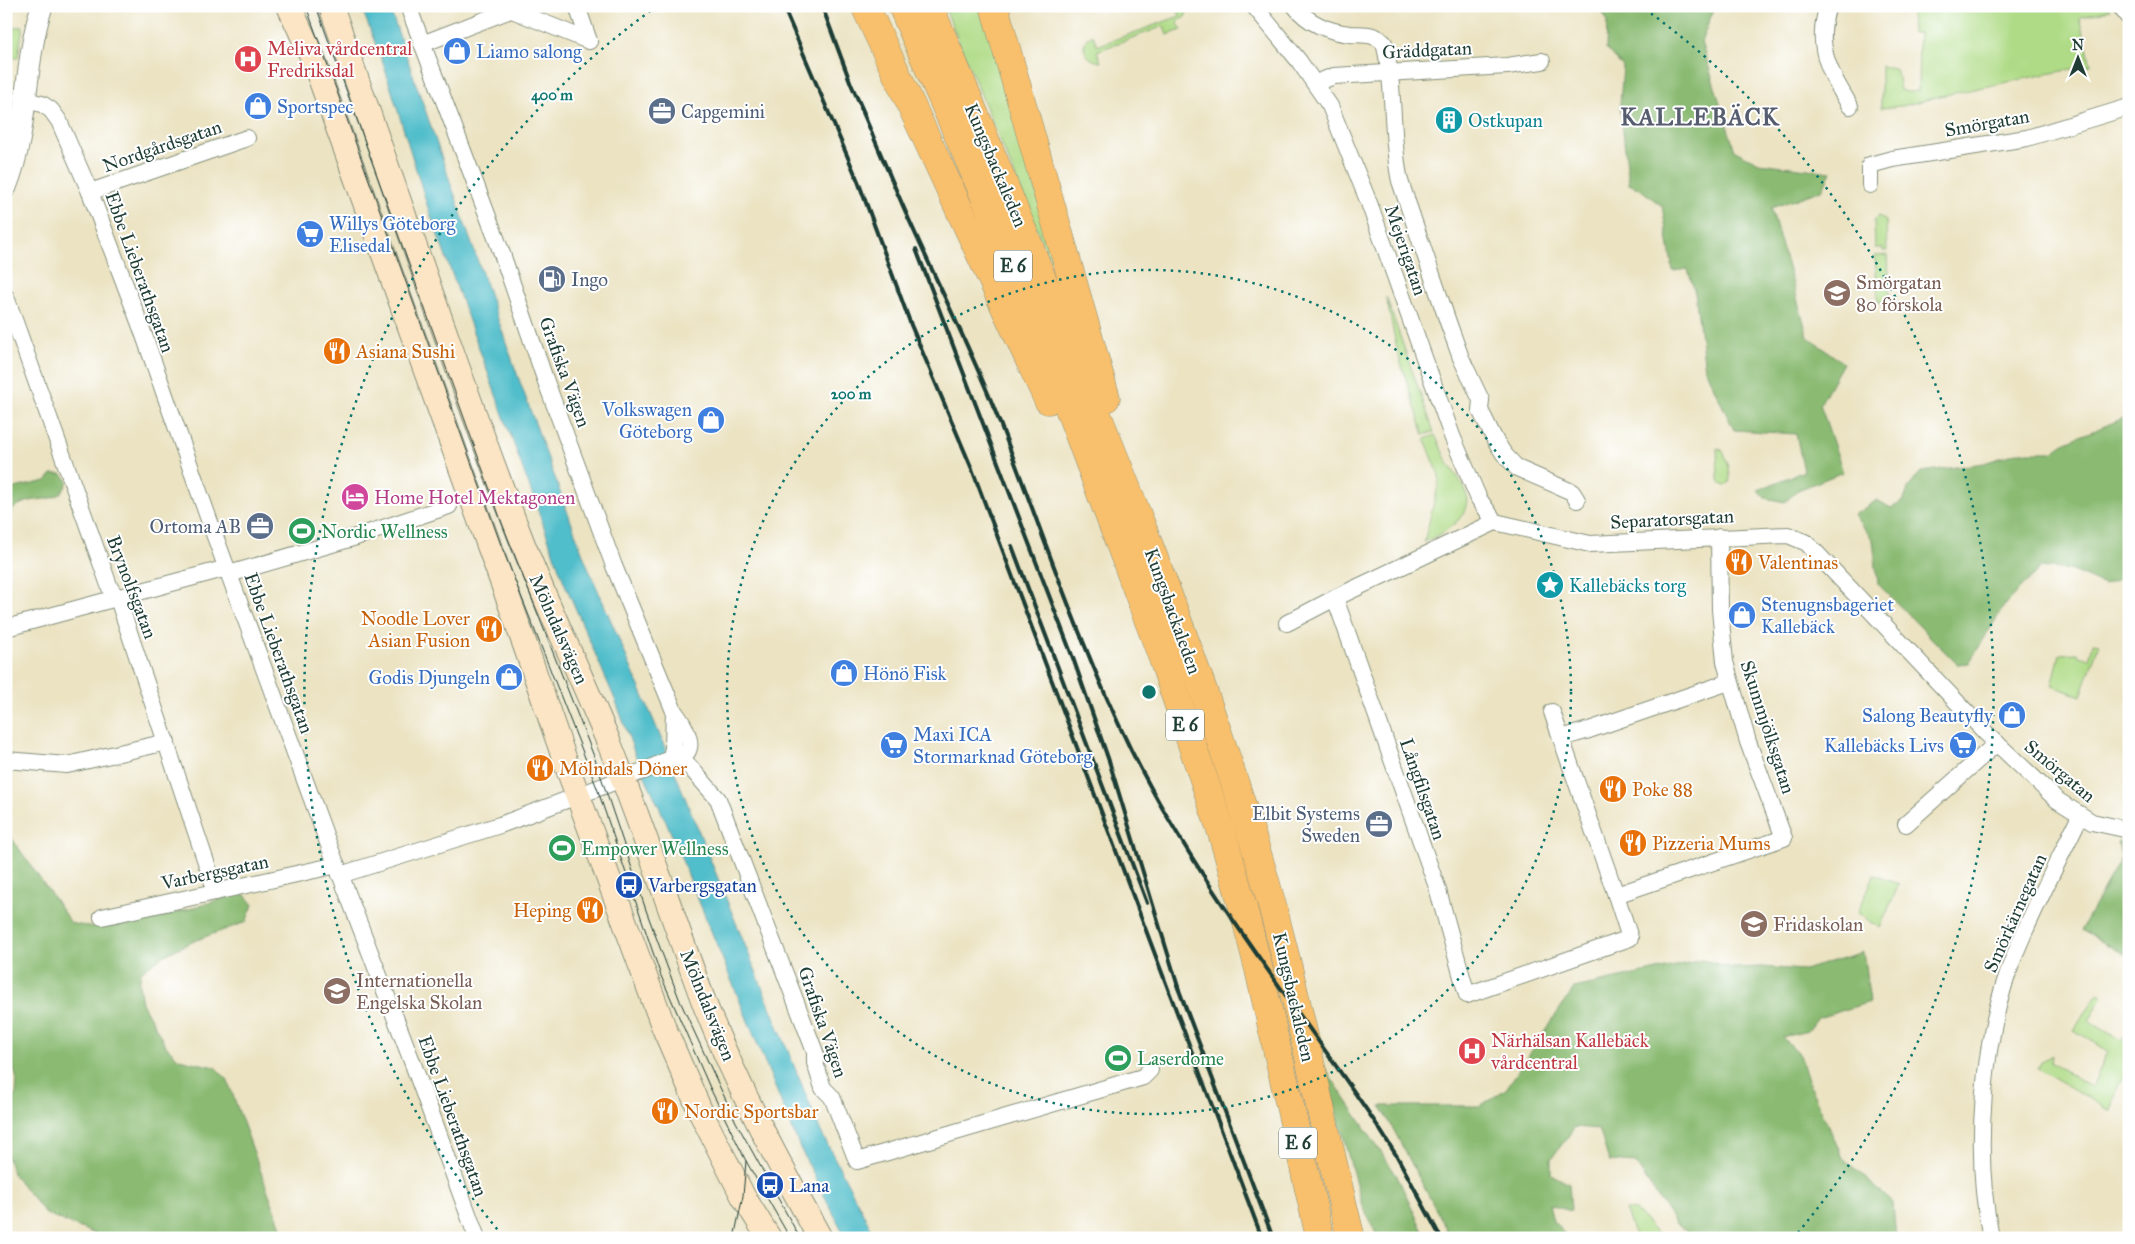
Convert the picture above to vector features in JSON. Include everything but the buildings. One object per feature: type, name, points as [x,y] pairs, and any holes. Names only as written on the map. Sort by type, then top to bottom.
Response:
[{"type":"highway","points":[[865,6],[1063,434],[1115,530]]},
{"type":"highway","name":"Kungsbackaleden","points":[[902,6],[982,190],[1021,286],[1163,658],[1222,833],[1259,970],[1320,1238]]},
{"type":"highway","name":"Kungsbackaleden","points":[[929,6],[998,167],[1132,498],[1192,659],[1257,854],[1288,964],[1320,1113],[1351,1238]]},
{"type":"highway","points":[[994,6],[1099,368],[1132,498]]},
{"type":"main road","name":"Mölndalsvägen","points":[[289,6],[315,65],[578,795],[679,1064],[702,1115],[743,1196],[769,1238]]},
{"type":"main road","name":"Mölndalsvägen","points":[[331,6],[389,177],[519,534],[632,775],[706,1006],[727,1056],[774,1155],[820,1238]]},
{"type":"street","points":[[6,187],[15,160],[35,37],[42,6]]},
{"type":"street","name":"Grafiska Vägen","points":[[408,6],[502,251],[545,379],[614,566],[674,711],[673,748],[675,758],[718,799],[815,1052],[815,1063],[824,1088],[832,1097],[857,1161],[1144,1077],[1150,1070]]},
{"type":"street","points":[[422,44],[517,8],[589,41],[577,6]]},
{"type":"street","name":"Mejerigatan","points":[[1254,6],[1316,83],[1330,106],[1349,152],[1452,436],[1480,499],[1496,522]]},
{"type":"street","name":"Mejerigatan","points":[[1295,6],[1301,15],[1334,31],[1373,35],[1380,38],[1386,52],[1395,159],[1400,181],[1451,331],[1481,400],[1480,410],[1504,454],[1517,468],[1572,492],[1577,500]]},
{"type":"street","points":[[1828,6],[1823,21],[1822,38],[1825,56],[1830,72],[1850,106]]},
{"type":"street","points":[[2120,6],[2129,18]]},
{"type":"street","name":"Gräddgatan","points":[[1316,83],[1334,76],[1507,66],[1542,61]]},
{"type":"street","name":"Ebbe Lieberathsgatan","points":[[25,100],[42,104],[51,110],[59,121],[90,192],[141,327],[338,870],[413,1064],[477,1238]]},
{"type":"street","name":"Smörgatan","points":[[1870,185],[1870,166],[1892,159],[2027,138],[2129,108]]},
{"type":"street","name":"Nordgårdsgatan","points":[[90,192],[247,138]]},
{"type":"street","name":"Brynolfsgatan","points":[[6,297],[110,588],[118,599],[216,892]]},
{"type":"street","points":[[6,628],[350,539],[449,506]]},
{"type":"street","points":[[1287,623],[1335,598],[1496,522]]},
{"type":"street","name":"Separatorsgatan","points":[[1496,522],[1590,544],[1788,535],[1807,543],[1997,743]]},
{"type":"street","name":"Skummjölksgatan","points":[[1616,895],[1784,838],[1748,742],[1729,682],[1720,610],[1719,537]]},
{"type":"street","name":"Långfilsgatan","points":[[1335,598],[1436,888],[1467,995],[1630,938],[1616,895]]},
{"type":"street","points":[[1561,738],[1729,682]]},
{"type":"street","points":[[1552,712],[1616,895]]},
{"type":"street","points":[[6,760],[67,764],[167,742]]},
{"type":"street","points":[[1906,824],[1997,743]]},
{"type":"street","name":"Smörgatan","points":[[1997,743],[2057,800],[2080,816],[2092,822],[2129,830]]},
{"type":"street","name":"Varbergsgatan","points":[[102,917],[216,892],[338,870],[500,825],[675,758]]},
{"type":"street","name":"Smörkärnegatan","points":[[1991,1238],[1983,1173],[1982,1129],[1984,1090],[1996,1020],[2014,955],[2080,816]]},
{"type":"green space","points":[[944,6],[983,6],[1070,308]]},
{"type":"green space","points":[[1598,6],[1715,6],[1701,42],[1735,151],[1759,163],[1831,172],[1822,190],[1771,208],[1808,337],[1843,363],[1820,404],[1843,472],[1798,490],[1785,502],[1765,498],[1758,490],[1804,471],[1796,434],[1734,430],[1705,369],[1695,293],[1688,269],[1673,271],[1662,206],[1640,189],[1629,184],[1620,104],[1623,67],[1606,49],[1607,20]]},
{"type":"green space","points":[[1914,6],[2106,6],[2110,10],[2080,17],[2091,65],[1945,95],[1902,106],[1881,108],[1881,66],[1895,68],[1900,90],[1907,92],[1918,91],[1919,33],[1912,33],[1911,11]]},
{"type":"green space","points":[[1177,7],[1183,7],[1187,12],[1185,17],[1177,22],[1182,30],[1167,35],[1164,26],[1097,51],[1101,62],[1091,59],[1085,52],[1084,45],[1087,38],[1093,35],[1097,46],[1180,16]]},
{"type":"green space","points":[[23,26],[18,58],[15,58],[7,50],[6,37],[13,28]]},
{"type":"green space","points":[[1879,216],[1886,222],[1887,251],[1883,251],[1883,248],[1875,248],[1874,220]]},
{"type":"green space","points":[[1888,255],[1890,301],[1878,302],[1875,256]]},
{"type":"green space","points":[[1386,297],[1434,432],[1424,435],[1398,354]]},
{"type":"green space","points":[[2129,416],[2129,578],[2121,578],[2104,585],[2071,570],[2041,567],[2006,603],[1969,663],[1957,664],[1878,584],[1873,540],[1854,515],[1877,500],[1891,508],[1903,502],[1909,487],[1921,472],[1984,463],[2020,452],[2052,452],[2066,442]]},
{"type":"green space","points":[[1435,435],[1467,497],[1466,505],[1459,519],[1439,535],[1424,542],[1439,482],[1439,475],[1425,439]]},
{"type":"green space","points":[[1717,448],[1722,450],[1728,466],[1730,479],[1726,486],[1722,485],[1718,478]]},
{"type":"green space","points":[[52,474],[62,474],[68,481],[64,489],[54,497],[28,501],[17,506],[11,511],[9,532],[6,534],[6,490],[46,481]]},
{"type":"green space","points":[[2093,643],[2099,644],[2081,696],[2052,686],[2060,654],[2078,653],[2079,656],[2089,659]]},
{"type":"green space","points":[[6,830],[71,923],[89,926],[110,926],[133,923],[179,912],[241,893],[253,905],[246,922],[191,942],[165,955],[141,972],[139,984],[142,1003],[166,1046],[179,1059],[215,1067],[227,1079],[285,1238],[100,1238],[93,1233],[46,1214],[13,1174],[6,1154],[6,1117],[16,1094],[17,1080],[6,1042]]},
{"type":"green space","points":[[2129,841],[2129,957],[2081,930],[2121,858],[2118,842]]},
{"type":"green space","points":[[1874,875],[1899,884],[1880,928],[1858,913]]},
{"type":"green space","points":[[1863,952],[1870,1002],[1818,1018],[1808,1031],[1782,1037],[1800,1055],[1810,1087],[1843,1158],[1893,1203],[1896,1238],[1695,1238],[1676,1224],[1635,1163],[1609,1161],[1599,1129],[1575,1127],[1551,1159],[1551,1174],[1569,1184],[1571,1211],[1549,1205],[1553,1221],[1568,1238],[1451,1238],[1381,1106],[1480,1106],[1506,1089],[1574,988],[1703,960],[1732,968],[1761,967],[1804,970]]},
{"type":"green space","points":[[2098,993],[2103,996],[2089,1021],[2122,1041],[2129,1029],[2129,1073],[2124,1076],[2118,1085],[2111,1111],[2037,1069],[2042,1061],[2052,1055],[2051,1063],[2092,1087],[2108,1051],[2074,1030]]},
{"type":"green space","points":[[1324,1067],[1397,1176],[1426,1238],[1378,1238],[1361,1202]]},
{"type":"green space","points":[[1625,1210],[1636,1211],[1661,1238],[1636,1238]]},
{"type":"water","points":[[361,6],[389,6],[516,371],[585,560],[656,726],[821,1132],[876,1238],[846,1238],[800,1148],[668,826],[636,757],[617,704],[564,582],[428,208],[384,66]]},
{"type":"tram line","points":[[306,6],[501,545],[597,788],[661,976],[711,1090],[746,1161],[790,1238]]},
{"type":"tram line","points":[[316,6],[502,523],[595,759],[647,913],[680,1001],[736,1122],[800,1238]]},
{"type":"tram line","points":[[734,1238],[743,1196],[746,1161]]},
{"type":"railway","points":[[783,6],[858,181],[911,325],[972,469],[1262,1238]]},
{"type":"railway","points":[[822,6],[851,84],[864,113]]},
{"type":"railway","points":[[861,108],[992,403],[1075,621],[1111,708],[1131,750],[1157,800],[1216,895],[1377,1125],[1398,1158],[1441,1238]]},
{"type":"railway","points":[[916,249],[1073,658],[1109,761],[1179,990]]},
{"type":"railway","points":[[1012,546],[1147,903]]},
{"type":"railway","points":[[1177,985],[1273,1238]]},
{"type":"place","name":"Liamo salong","points":[[457,51]]},
{"type":"place","name":"Meliva vårdcentral Fredriksdal","points":[[248,59]]},
{"type":"place","name":"Sportspec","points":[[258,106]]},
{"type":"place","name":"Capgemini","points":[[662,111]]},
{"type":"place","name":"Ostkupan","points":[[1449,120]]},
{"type":"place","name":"Willys Göteborg Elisedal","points":[[310,234]]},
{"type":"place","name":"Ingo","points":[[552,279]]},
{"type":"place","name":"Smörgatan 80 förskola","points":[[1837,293]]},
{"type":"place","name":"Asiana Sushi","points":[[337,351]]},
{"type":"place","name":"Volkswagen Göteborg","points":[[711,420]]},
{"type":"place","name":"Home Hotel Mektagonen","points":[[355,497]]},
{"type":"place","name":"Ortoma AB","points":[[260,526]]},
{"type":"place","name":"Nordic Wellness","points":[[302,531]]},
{"type":"place","name":"Valentinas","points":[[1739,562]]},
{"type":"place","name":"Kallebäcks torg","points":[[1550,585]]},
{"type":"place","name":"Stenugnsbageriet Kallebäck","points":[[1742,615]]},
{"type":"place","name":"Noodle Lover Asian Fusion","points":[[489,629]]},
{"type":"place","name":"Hönö Fisk","points":[[844,673]]},
{"type":"place","name":"Godis Djungeln","points":[[509,677]]},
{"type":"place","name":"Salong Beautyfly","points":[[2012,715]]},
{"type":"place","name":"Maxi ICA Stormarknad Göteborg","points":[[894,745]]},
{"type":"place","name":"Kallebäcks Livs","points":[[1963,745]]},
{"type":"place","name":"Mölndals Döner","points":[[540,768]]},
{"type":"place","name":"Poke 88","points":[[1613,789]]},
{"type":"place","name":"Elbit Systems Sweden","points":[[1379,824]]},
{"type":"place","name":"Pizzeria Mums","points":[[1633,843]]},
{"type":"place","name":"Empower Wellness","points":[[562,848]]},
{"type":"place","name":"Varbergsgatan","points":[[629,885]]},
{"type":"place","name":"Heping","points":[[590,910]]},
{"type":"place","name":"Fridaskolan","points":[[1754,924]]},
{"type":"place","name":"Internationella Engelska Skolan","points":[[337,991]]},
{"type":"place","name":"Närhälsan Kallebäck vårdcentral","points":[[1472,1051]]},
{"type":"place","name":"Laserdome","points":[[1118,1058]]},
{"type":"place","name":"Nordic Sportsbar","points":[[665,1111]]},
{"type":"place","name":"Lana","points":[[770,1185]]},
{"type":"district","name":"KALLEBÄCK","points":[[1700,117]]}]
